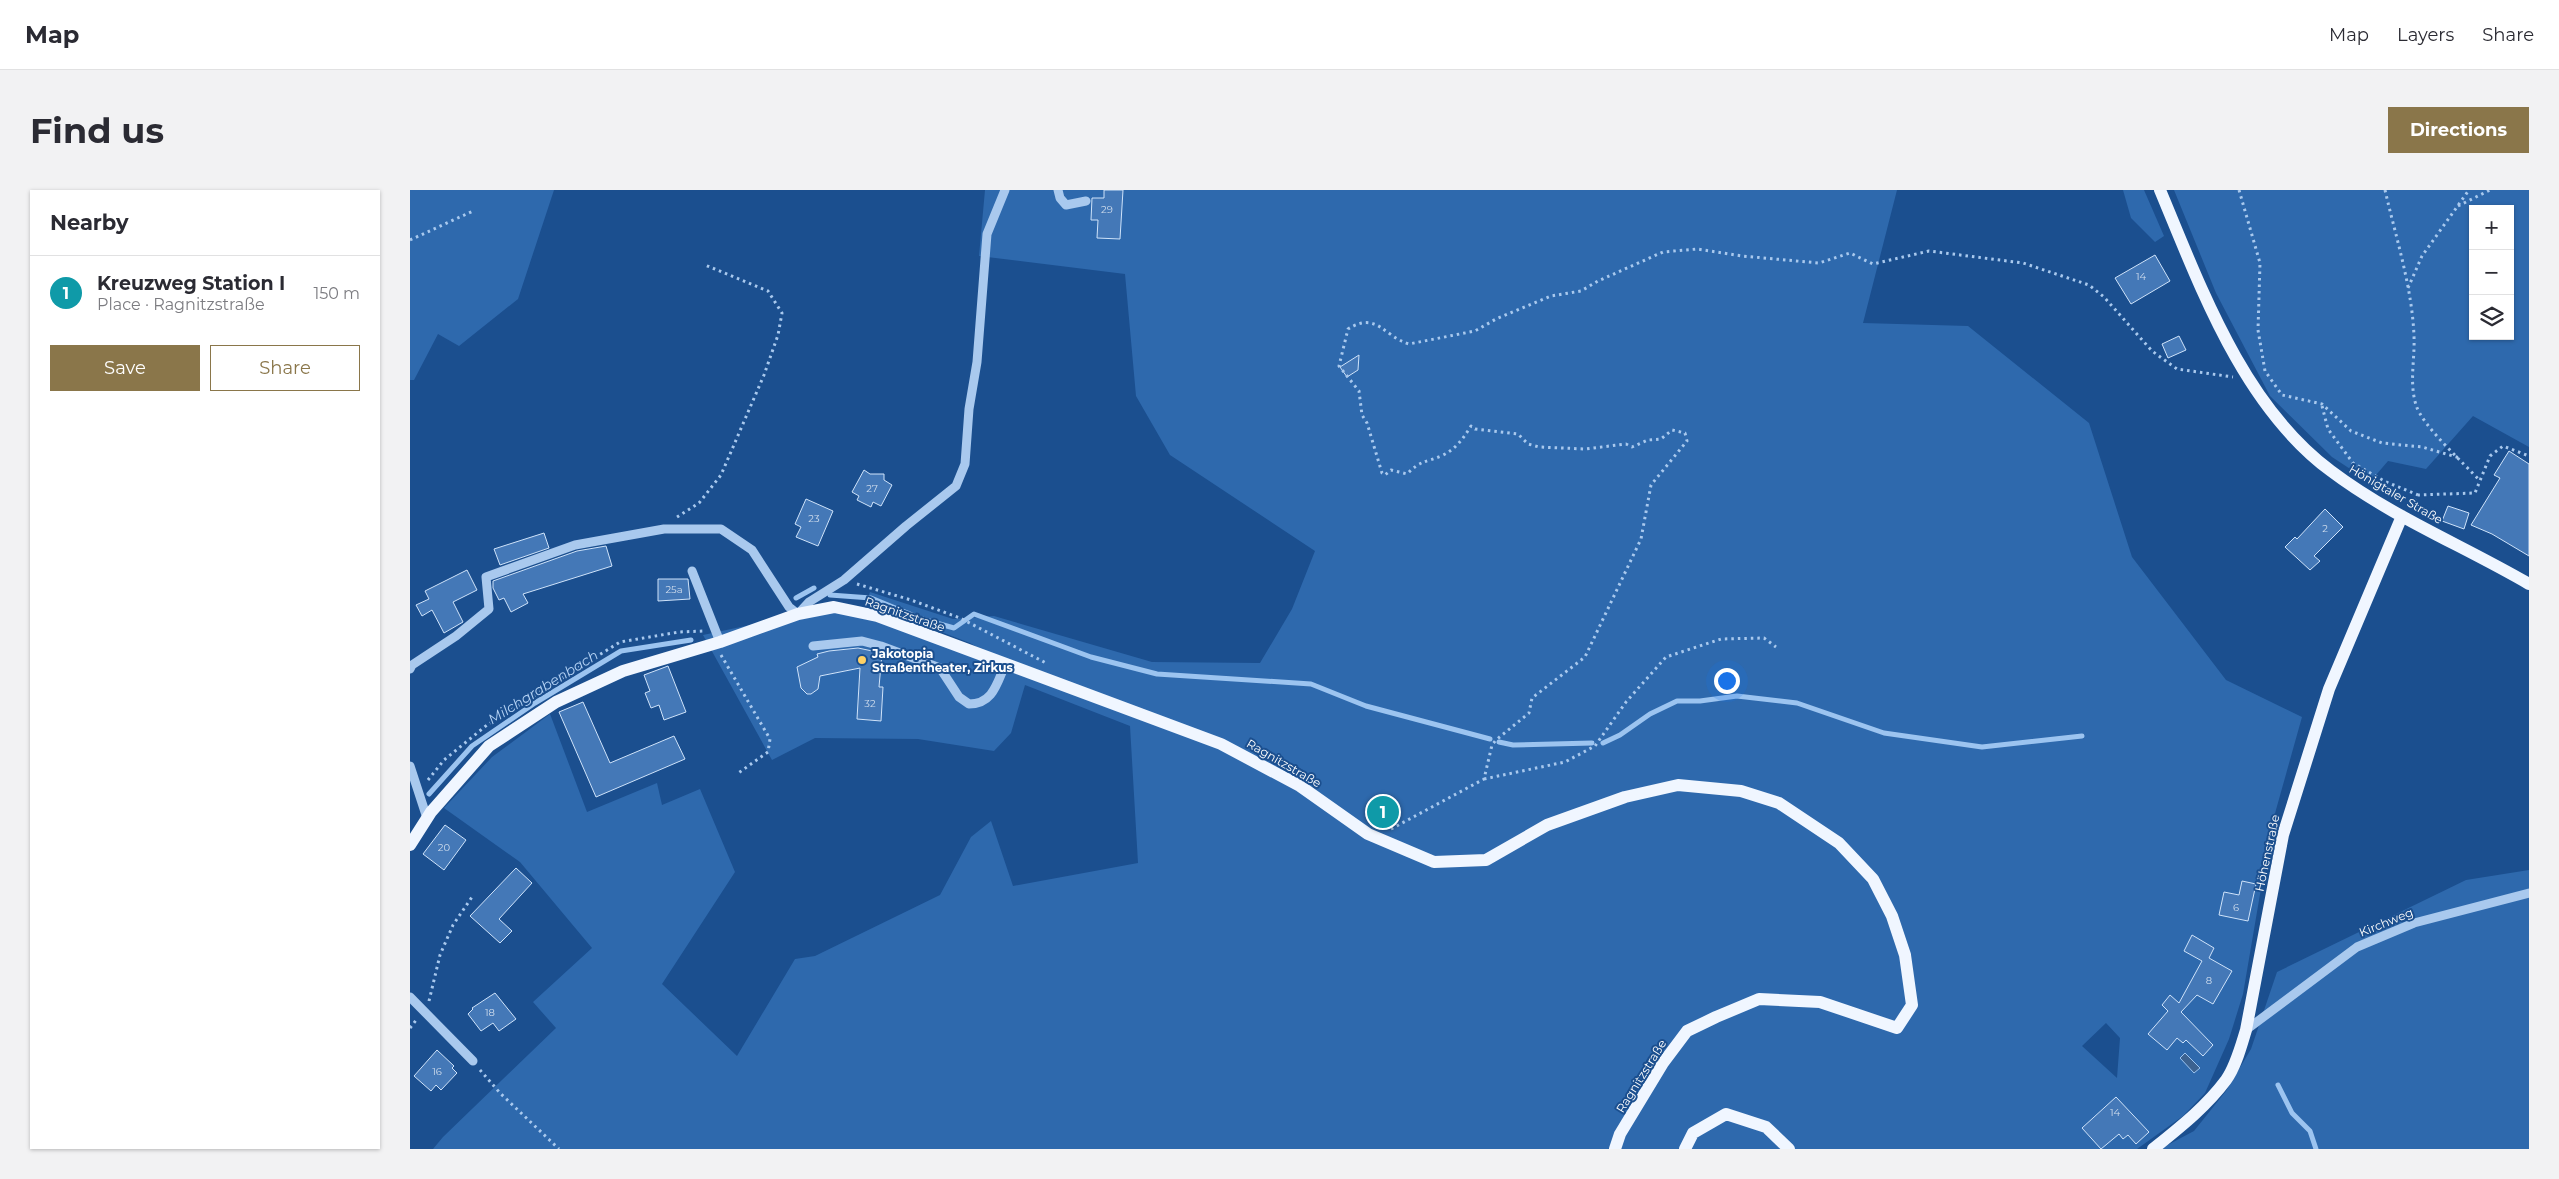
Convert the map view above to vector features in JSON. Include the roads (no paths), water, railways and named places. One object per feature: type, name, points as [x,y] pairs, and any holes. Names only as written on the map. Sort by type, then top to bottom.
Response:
[{"type":"main road","name":"Hönigtaler Straße","points":[[2160,190],[2228,344],[2264,403],[2290,434],[2330,471],[2402,516],[2529,584]]},
{"type":"main road","name":"Höhenstraße","points":[[2153,1149],[2190,1120],[2226,1079],[2246,1030],[2283,834],[2330,689],[2402,516]]},
{"type":"main road","name":"Ragnitzstraße","points":[[410,845],[427,818],[489,746],[556,702],[623,672],[717,643],[798,614],[834,607],[876,616],[1221,744],[1300,786],[1368,834],[1434,862],[1486,860],[1547,825],[1624,797],[1678,785],[1741,791],[1779,803],[1839,843],[1873,879],[1892,916],[1904,955],[1912,1005],[1897,1028],[1820,1002],[1759,999],[1716,1016],[1686,1031],[1662,1063],[1620,1134],[1615,1149]]},
{"type":"main road","points":[[1685,1149],[1693,1134],[1726,1114],[1766,1127],[1789,1149]]},
{"type":"street","points":[[410,669],[412,665],[456,636],[489,609],[486,577],[575,545],[664,530],[721,529],[752,550],[789,607],[798,614],[809,602],[844,580],[906,526],[956,486],[965,464],[969,409],[977,362],[987,234],[1005,190]]},
{"type":"street","points":[[1058,190],[1060,198],[1066,205],[1086,201]]},
{"type":"street","points":[[692,571],[717,643]]},
{"type":"street","points":[[813,646],[862,641],[923,661],[940,668],[960,697],[969,704],[986,700],[993,693],[1005,665]]},
{"type":"street","points":[[410,766],[427,818]]},
{"type":"street","name":"Kirchweg","points":[[2246,1030],[2357,947],[2414,923],[2529,893]]},
{"type":"street","points":[[410,997],[473,1061]]},
{"type":"waterway","name":"Milchgrabenbach","points":[[796,598],[814,588]]},
{"type":"waterway","points":[[830,595],[871,598],[922,619],[954,628],[974,614],[1091,657],[1157,674],[1311,684],[1366,706],[1490,739]]},
{"type":"waterway","name":"Milchgrabenbach","points":[[429,794],[472,746],[535,703],[621,651],[691,640]]},
{"type":"waterway","points":[[1603,743],[1620,735],[1650,714],[1677,701],[1700,701],[1737,696],[1797,703],[1884,733],[1982,747],[2082,736]]},
{"type":"waterway","points":[[1499,742],[1513,745],[1592,743]]},
{"type":"waterway","points":[[2278,1085],[2292,1113],[2310,1131],[2316,1149]]},
{"type":"place","name":"Jakotopia Straßentheater, Zirkus","points":[[862,660]]},
{"type":"place","name":"Kreuzweg Station I","points":[[1383,812]]}]
